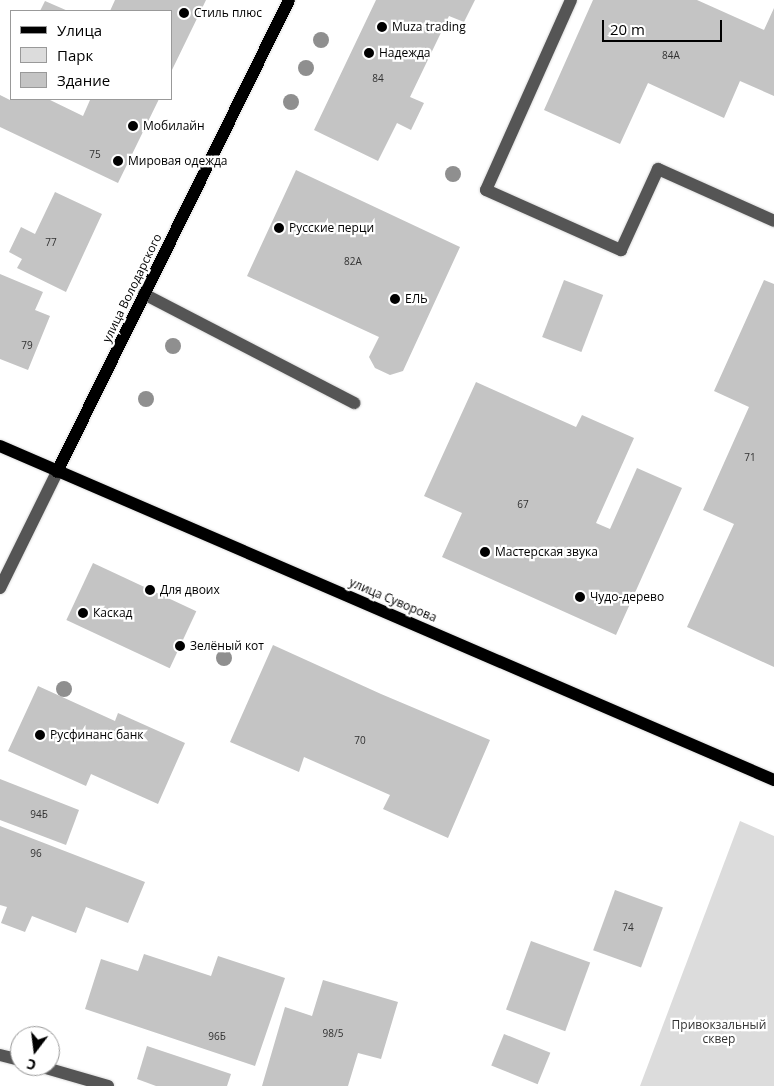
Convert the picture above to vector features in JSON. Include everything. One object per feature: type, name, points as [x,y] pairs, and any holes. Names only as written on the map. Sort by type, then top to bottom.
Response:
[{"type":"main road","name":"улица Володарского","points":[[57,472],[289,0]]},
{"type":"main road","name":"улица Суворова","points":[[0,446],[774,780]]},
{"type":"street","points":[[568,1],[486,190],[621,250],[658,169],[774,222]]},
{"type":"street","points":[[144,294],[354,403]]},
{"type":"street","name":"улица Володарского","points":[[0,588],[57,472]]},
{"type":"street","points":[[60,1072],[108,1086]]},
{"type":"green space","name":"Привокзальный сквер","points":[[740,821],[774,836],[774,1086],[640,1086]]},
{"type":"building","points":[[115,0],[206,0],[172,70],[172,10],[110,10]]},
{"type":"building","points":[[376,0],[475,0],[464,22],[449,16],[410,97],[424,103],[411,130],[397,123],[378,161],[314,130]]},
{"type":"building","points":[[593,0],[697,0],[764,30],[774,8],[774,96],[740,81],[724,118],[648,83],[620,144],[544,110]]},
{"type":"building","points":[[45,1],[66,10],[40,10]]},
{"type":"building","points":[[0,95],[10,100],[50,100],[83,116],[90,100],[159,100],[118,183],[0,127]]},
{"type":"building","points":[[296,170],[460,247],[403,371],[390,375],[375,368],[369,357],[379,337],[247,276]]},
{"type":"building","points":[[55,192],[102,214],[66,292],[17,268],[22,259],[9,252],[21,227],[35,234]]},
{"type":"building","points":[[0,274],[43,292],[35,310],[50,316],[28,370],[0,359]]},
{"type":"building","points":[[564,280],[603,295],[581,352],[542,337]]},
{"type":"building","points":[[764,280],[774,284],[774,667],[687,627],[734,524],[703,510],[749,407],[714,391]]},
{"type":"building","points":[[476,382],[576,427],[582,415],[634,438],[596,523],[610,529],[637,468],[682,488],[616,635],[442,557],[462,513],[424,496]]},
{"type":"building","points":[[93,563],[196,611],[170,668],[66,620]]},
{"type":"building","points":[[273,645],[381,694],[490,740],[448,838],[383,809],[390,795],[304,757],[299,772],[230,742]]},
{"type":"building","points":[[38,686],[115,721],[118,713],[185,743],[158,804],[91,774],[86,786],[8,751]]},
{"type":"building","points":[[0,779],[79,810],[66,845],[0,820]]},
{"type":"building","points":[[0,826],[145,882],[128,923],[86,907],[76,933],[32,916],[25,932],[1,923],[7,907],[0,905]]},
{"type":"building","points":[[615,890],[663,907],[641,968],[593,950]]},
{"type":"building","points":[[531,941],[590,963],[565,1031],[506,1010]]},
{"type":"building","points":[[144,954],[211,976],[218,956],[285,978],[255,1066],[85,1009],[101,959],[138,971]]},
{"type":"building","points":[[323,980],[398,1002],[381,1059],[358,1053],[348,1086],[262,1086],[285,1007],[312,1016]]},
{"type":"building","points":[[504,1034],[550,1053],[538,1084],[491,1066]]},
{"type":"building","points":[[147,1046],[231,1074],[227,1086],[156,1086],[137,1079]]},
{"type":"place","name":"Стиль плюс","points":[[184,13]]},
{"type":"place","name":"Muza trading","points":[[382,27]]},
{"type":"place","name":"Надежда","points":[[369,53]]},
{"type":"place","name":"Мобилайн","points":[[133,126]]},
{"type":"place","name":"Мировая одежда","points":[[118,161]]},
{"type":"place","name":"Русские перци","points":[[279,228]]},
{"type":"place","name":"ЕЛЬ","points":[[395,299]]},
{"type":"place","name":"Мастерская звука","points":[[485,552]]},
{"type":"place","name":"Для двоих","points":[[150,590]]},
{"type":"place","name":"Чудо-дерево","points":[[580,597]]},
{"type":"place","name":"Каскад","points":[[83,613]]},
{"type":"place","name":"Зелёный кот","points":[[180,646]]},
{"type":"place","name":"Русфинанс банк","points":[[40,735]]}]
